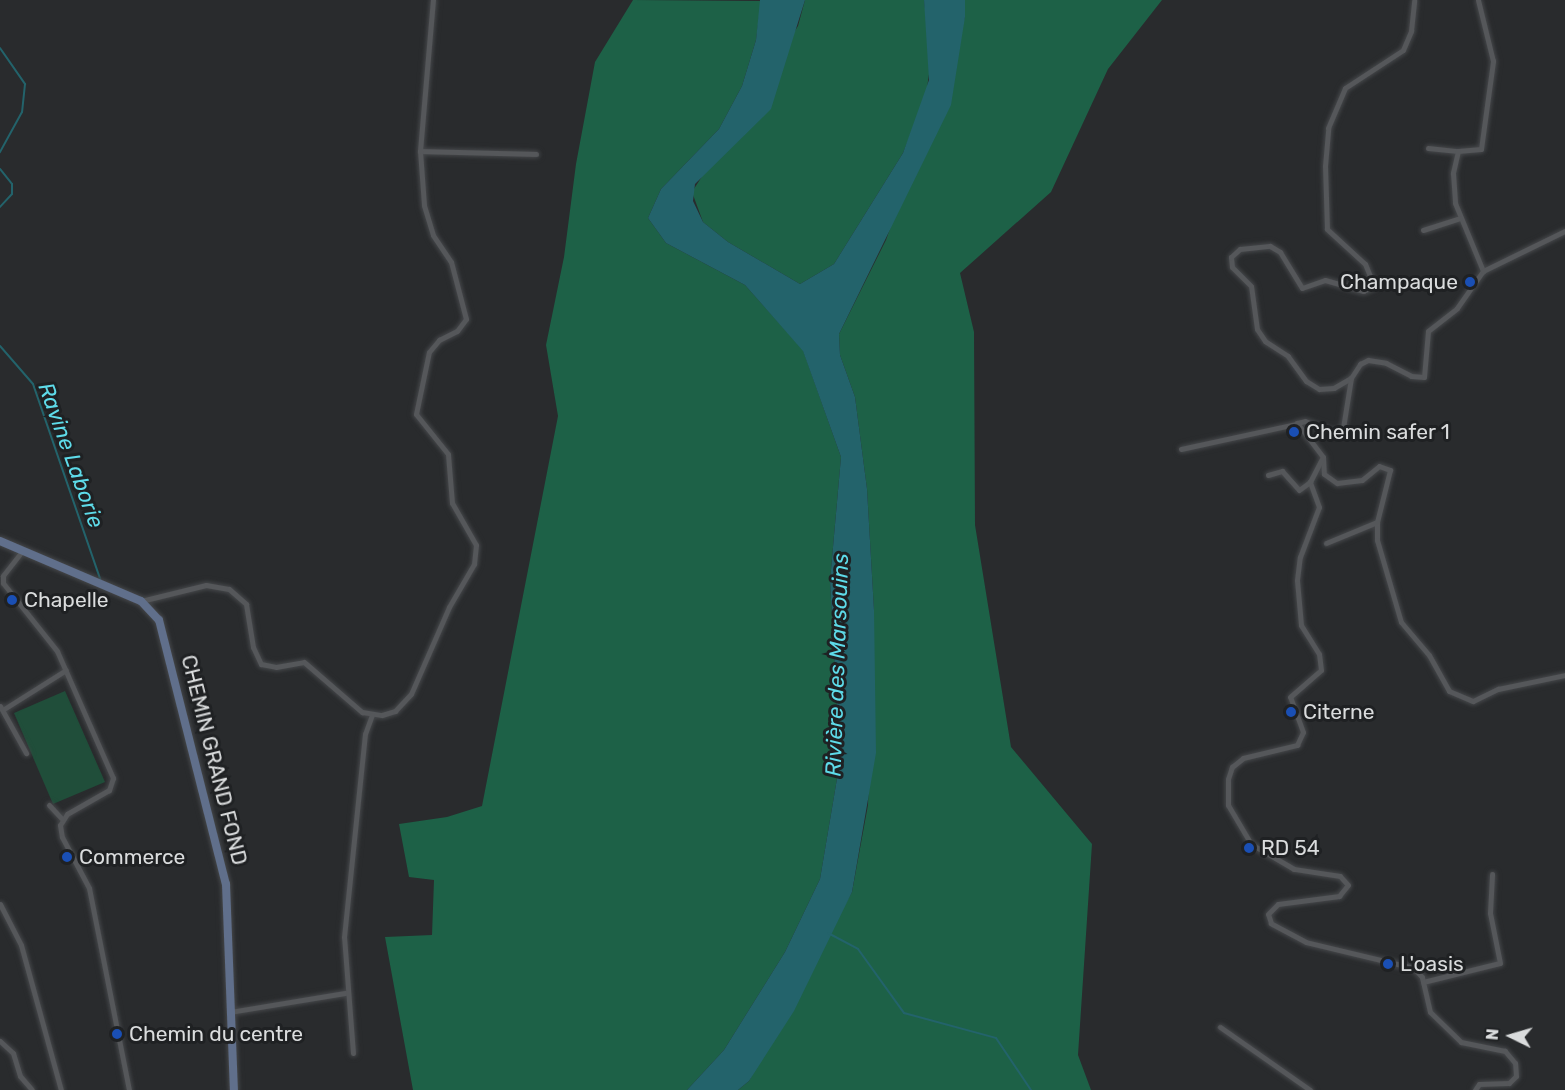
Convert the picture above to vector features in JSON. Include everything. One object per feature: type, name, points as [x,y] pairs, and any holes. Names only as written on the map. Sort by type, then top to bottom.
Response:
[{"type":"street","points":[[141,601],[206,585],[229,589],[242,598],[250,612],[253,647],[261,664],[276,667],[304,662],[362,712],[372,715],[389,714],[405,702],[476,554],[474,538],[452,503],[445,446],[416,414],[429,352],[439,340],[457,331],[466,319],[452,262],[427,220],[420,151],[433,0]]},
{"type":"street","points":[[1351,378],[1334,388],[1319,389],[1306,381],[1288,356],[1265,341],[1257,329],[1251,286],[1233,267],[1231,257],[1240,249],[1270,246],[1280,252],[1302,288],[1325,280],[1363,291],[1374,286],[1365,264],[1327,230],[1324,166],[1328,128],[1345,88],[1403,50],[1411,31],[1414,0]]},
{"type":"street","points":[[1428,148],[1458,151],[1481,149],[1493,61],[1478,0]]},
{"type":"street","points":[[420,151],[536,154]]},
{"type":"street","points":[[1458,151],[1453,186],[1459,218],[1483,272]]},
{"type":"street","points":[[1423,230],[1459,218]]},
{"type":"street","points":[[1181,450],[1305,421],[1334,432],[1343,428],[1351,378],[1360,364],[1368,360],[1386,363],[1411,376],[1424,377],[1428,330],[1457,309],[1483,272],[1565,231]]},
{"type":"street","points":[[1296,424],[1323,457],[1326,477],[1336,483],[1355,483],[1379,466],[1388,467],[1390,477],[1377,522],[1377,540],[1401,622],[1429,655],[1449,691],[1473,701],[1497,690],[1565,675]]},
{"type":"street","points":[[1268,475],[1282,471],[1299,490],[1310,483],[1323,457]]},
{"type":"street","points":[[1310,483],[1319,507],[1300,557],[1297,587],[1300,625],[1319,654],[1321,670],[1290,697],[1303,732],[1301,738],[1290,747],[1243,758],[1232,767],[1228,779],[1228,805],[1240,831],[1254,846],[1307,874],[1340,876],[1348,885],[1339,896],[1278,904],[1268,914],[1271,923],[1306,942],[1414,968],[1423,982],[1425,1006],[1461,1042],[1505,1051],[1515,1063],[1516,1076],[1509,1083],[1479,1084],[1475,1090]]},
{"type":"street","points":[[1326,543],[1377,522]]},
{"type":"street","name":"CHEMIN GRAND FOND","points":[[0,541],[141,601],[155,613],[164,636],[226,884],[234,1090]]},
{"type":"street","points":[[23,550],[3,576],[1,583],[57,651],[113,778],[104,795],[62,819]]},
{"type":"street","points":[[26,753],[2,707],[66,669]]},
{"type":"street","points":[[230,1012],[345,993],[350,990],[344,930],[365,734],[372,715]]},
{"type":"street","points":[[49,805],[62,819],[62,837],[89,888],[129,1090]]},
{"type":"street","points":[[1423,982],[1500,963],[1490,913],[1492,874]]},
{"type":"street","points":[[0,904],[21,945],[61,1090]]},
{"type":"street","points":[[345,993],[353,1053]]},
{"type":"street","points":[[1220,1028],[1310,1090]]},
{"type":"street","points":[[0,1041],[13,1053],[20,1076],[32,1090]]},
{"type":"green space","points":[[633,0],[761,1],[756,40],[742,86],[719,129],[661,189],[648,218],[666,243],[745,285],[803,350],[841,457],[830,581],[840,761],[820,879],[785,952],[724,1050],[687,1090],[413,1090],[385,937],[432,935],[434,880],[409,877],[399,824],[447,817],[482,806],[558,416],[546,345],[564,257],[576,164],[595,62]]},
{"type":"green space","points":[[805,0],[924,0],[931,60],[926,95],[903,153],[834,264],[800,284],[728,242],[703,222],[692,192],[798,26]]},
{"type":"green space","points":[[965,0],[1162,0],[1108,69],[1051,192],[960,273],[974,332],[975,525],[1011,747],[1092,844],[1078,1055],[1091,1090],[738,1090],[749,1081],[852,892],[868,805],[874,610],[867,489],[855,397],[840,355],[839,334],[886,240],[965,17]]},
{"type":"green space","points":[[65,691],[105,782],[53,804],[14,713]]},
{"type":"water","name":"Rivière des Marsouins","points":[[760,0],[805,0],[771,109],[695,184],[693,201],[703,222],[728,242],[800,284],[834,264],[903,153],[929,80],[924,0],[965,0],[965,17],[951,105],[839,334],[840,355],[855,397],[867,489],[874,610],[876,753],[852,892],[794,1011],[749,1081],[738,1090],[687,1090],[724,1050],[785,952],[820,879],[840,761],[830,581],[841,457],[803,351],[745,285],[666,243],[648,218],[661,189],[719,129],[742,86],[756,40]]},
{"type":"waterway","name":"Ravine Laborie","points":[[0,48],[25,84],[22,112],[0,152]]},
{"type":"waterway","name":"Ravine Laborie","points":[[0,169],[12,184],[12,194],[0,207]]},
{"type":"waterway","name":"Ravine Laborie","points":[[0,346],[33,384],[101,581]]},
{"type":"waterway","points":[[828,933],[858,949],[904,1013],[996,1038],[1031,1090]]},
{"type":"place","name":"Champaque","points":[[1470,282]]},
{"type":"place","name":"Chemin safer 1","points":[[1294,432]]},
{"type":"place","name":"Chapelle","points":[[12,600]]},
{"type":"place","name":"Citerne","points":[[1291,712]]},
{"type":"place","name":"RD 54","points":[[1249,848]]},
{"type":"place","name":"Commerce","points":[[67,857]]},
{"type":"place","name":"L'oasis","points":[[1388,964]]},
{"type":"place","name":"Chemin du centre","points":[[117,1034]]}]
